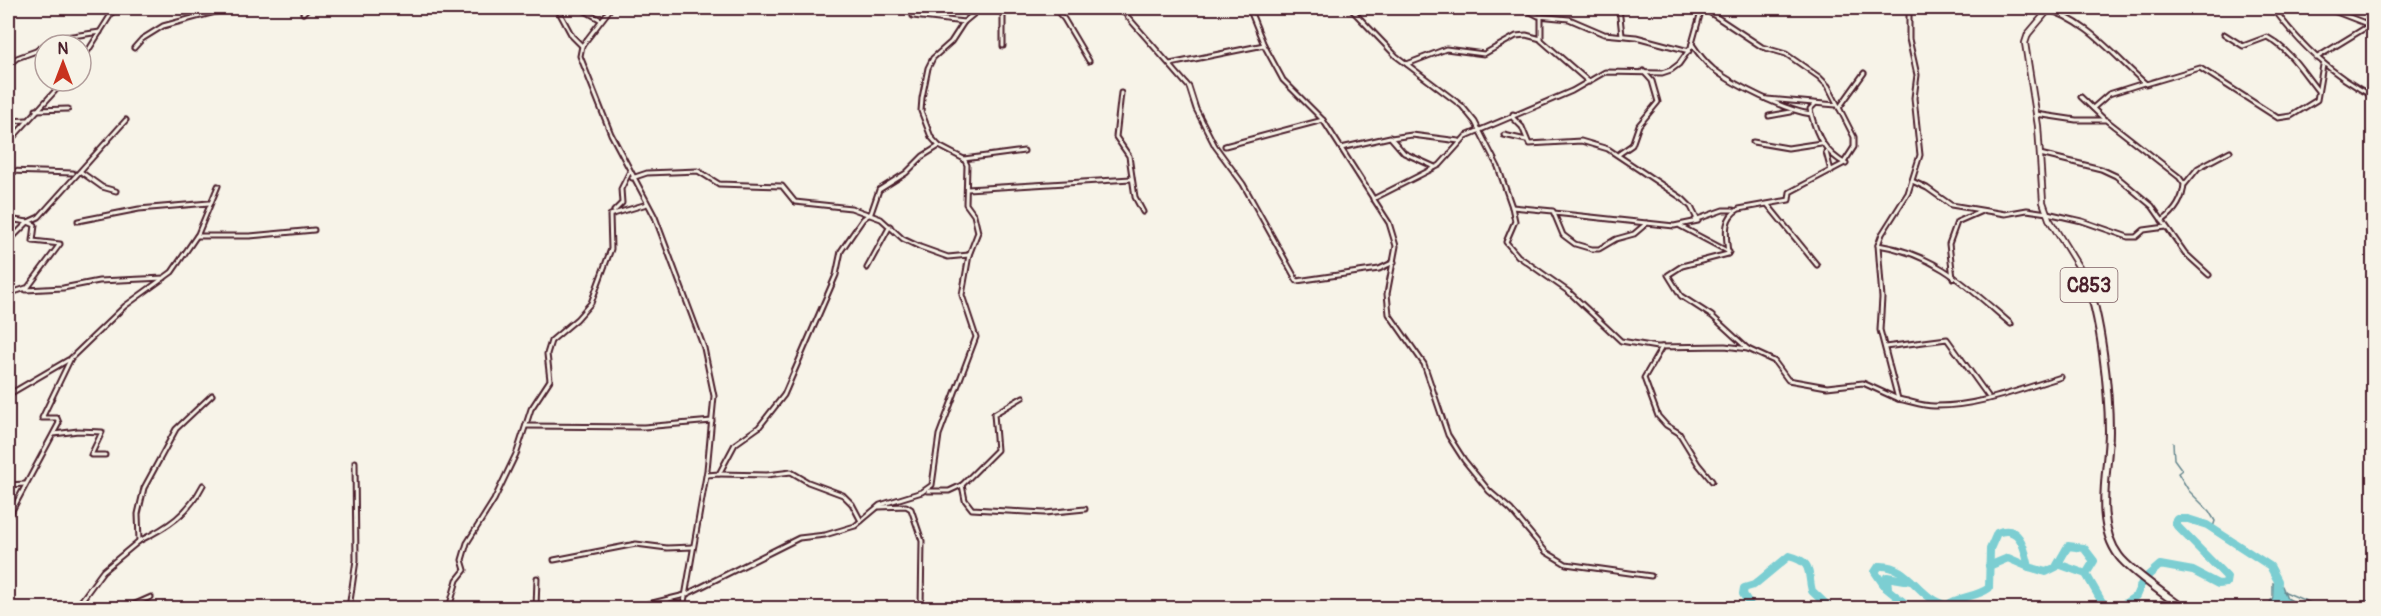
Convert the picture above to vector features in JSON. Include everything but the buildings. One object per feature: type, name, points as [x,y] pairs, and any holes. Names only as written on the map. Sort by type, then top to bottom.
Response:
[{"type":"main road","name":"C853","points":[[2048,8],[2028,34],[2025,43],[2036,114],[2043,202],[2046,213],[2086,279],[2093,297],[2109,430],[2106,531],[2113,549],[2136,572],[2183,609]]},
{"type":"street","points":[[93,43],[115,8]]},
{"type":"street","points":[[134,48],[139,40],[155,28],[230,8]]},
{"type":"street","points":[[303,14],[308,8]]},
{"type":"street","points":[[557,8],[572,36],[582,45]]},
{"type":"street","points":[[580,8],[602,20]]},
{"type":"street","points":[[611,8],[582,45],[579,51],[582,64],[629,172],[648,204],[704,348],[713,384],[712,421],[706,475],[683,609]]},
{"type":"street","points":[[837,9],[843,8]]},
{"type":"street","points":[[917,8],[913,16],[964,22]]},
{"type":"street","points":[[981,8],[964,22],[951,42],[929,65],[921,98],[921,111],[927,129],[939,146],[964,159],[1024,152]]},
{"type":"street","points":[[1003,8],[1003,46]]},
{"type":"street","points":[[1054,8],[1071,29],[1089,61]]},
{"type":"street","points":[[1119,8],[1189,87],[1196,109],[1215,146],[1243,184],[1297,281],[1379,269],[1394,262]]},
{"type":"street","points":[[1249,8],[1264,45],[1287,85],[1323,120],[1393,233],[1394,262],[1387,294],[1389,314],[1424,364],[1448,435],[1472,471],[1555,559],[1566,564],[1651,576]]},
{"type":"street","points":[[1350,8],[1356,10],[1390,50],[1462,106],[1480,130],[1512,207],[1515,221],[1506,242],[1516,254],[1569,292],[1619,340],[1662,347],[1725,346],[1748,349],[1774,361],[1782,374],[1796,383],[1827,387],[1863,383],[1898,399],[1937,406],[1988,396],[2061,377]]},
{"type":"street","points":[[1523,8],[1541,16],[1566,18],[1604,34],[1689,51]]},
{"type":"street","points":[[1619,8],[1623,36]]},
{"type":"street","points":[[1373,199],[1444,162],[1460,141],[1480,130],[1609,71],[1662,73],[1670,71],[1689,51],[1705,8],[1762,48],[1782,52],[1808,68],[1828,86],[1855,141],[1846,164],[1790,192],[1789,200],[1723,210],[1696,219],[1696,223],[1647,224],[1512,207]]},
{"type":"street","points":[[1898,399],[1880,330],[1882,298],[1878,245],[1882,234],[1900,208],[1912,181],[1921,151],[1914,98],[1917,75],[1909,39],[1909,8]]},
{"type":"street","points":[[2048,8],[2070,17],[2110,48],[2144,83]]},
{"type":"street","points":[[2172,11],[2211,8]]},
{"type":"street","points":[[2272,8],[2289,32],[2315,58],[2352,86],[2373,97]]},
{"type":"street","points":[[2326,8],[2372,25]]},
{"type":"street","points":[[2367,8],[2373,13]]},
{"type":"street","points":[[1540,40],[1542,38],[1541,16]]},
{"type":"street","points":[[2315,58],[2372,25]]},
{"type":"street","points":[[8,65],[52,39],[100,32]]},
{"type":"street","points":[[2224,34],[2243,46],[2267,37],[2283,46],[2290,52],[2318,91]]},
{"type":"street","points":[[1407,64],[1444,49],[1484,54],[1496,45],[1521,35],[1540,40],[1589,82]]},
{"type":"street","points":[[1692,44],[1701,59],[1713,70],[1778,107],[1792,112],[1811,114]]},
{"type":"street","points":[[1170,64],[1264,45]]},
{"type":"street","points":[[2093,108],[2109,94],[2202,68],[2268,113],[2282,118],[2291,116],[2318,98],[2323,65]]},
{"type":"street","points":[[1619,155],[1632,145],[1639,125],[1658,102],[1652,81],[1643,71]]},
{"type":"street","points":[[1838,107],[1864,73]]},
{"type":"street","points":[[8,143],[52,93]]},
{"type":"street","points":[[1120,93],[1116,136],[1124,143],[1132,165],[1131,179],[1135,198],[1143,212]]},
{"type":"street","points":[[1767,99],[1789,98],[1838,107]]},
{"type":"street","points":[[2081,98],[2179,177],[2184,184]]},
{"type":"street","points":[[1815,104],[1810,109],[1811,114],[1826,151],[1831,171]]},
{"type":"street","points":[[36,110],[68,109]]},
{"type":"street","points":[[1769,116],[1792,112]]},
{"type":"street","points":[[1513,114],[1514,120],[1522,127],[1527,141]]},
{"type":"street","points":[[2036,114],[2076,120],[2106,120]]},
{"type":"street","points":[[8,121],[27,120]]},
{"type":"street","points":[[8,242],[28,222],[39,217],[126,120]]},
{"type":"street","points":[[1224,146],[1323,120]]},
{"type":"street","points":[[1341,148],[1412,135],[1460,141]]},
{"type":"street","points":[[1504,135],[1532,144],[1581,141],[1619,155],[1683,199],[1691,207],[1696,219]]},
{"type":"street","points":[[1392,137],[1391,140],[1404,153],[1436,167]]},
{"type":"street","points":[[1753,142],[1788,148],[1821,143]]},
{"type":"street","points":[[718,474],[735,444],[759,427],[784,395],[836,275],[841,251],[863,219],[869,215],[879,190],[906,173],[923,156],[939,146]]},
{"type":"street","points":[[1826,151],[1846,164]]},
{"type":"street","points":[[2162,221],[2177,208],[2188,176],[2198,172],[2208,160],[2230,151]]},
{"type":"street","points":[[2040,154],[2109,172],[2152,206],[2185,253],[2209,275]]},
{"type":"street","points":[[926,490],[934,480],[939,435],[976,339],[962,295],[969,255],[978,232],[974,215],[966,204],[968,171],[964,159]]},
{"type":"street","points":[[8,171],[73,173]]},
{"type":"street","points":[[632,178],[647,173],[698,171],[720,184],[748,186],[777,184],[799,203],[842,206],[869,215],[890,226],[903,239],[942,255],[969,255]]},
{"type":"street","points":[[81,172],[102,187],[117,191]]},
{"type":"street","points":[[449,609],[457,580],[465,570],[462,560],[467,543],[494,500],[517,452],[531,409],[550,380],[548,354],[551,341],[577,319],[591,303],[611,249],[609,219],[612,212],[622,203],[621,189],[629,172]]},
{"type":"street","points":[[967,189],[1131,179]]},
{"type":"street","points":[[1912,181],[1927,188],[1951,205],[1983,211],[2005,214],[2027,210],[2046,213],[2082,221],[2128,237],[2136,237],[2144,230],[2166,227]]},
{"type":"street","points":[[8,395],[71,358],[83,349],[125,306],[166,278],[196,236],[218,186]]},
{"type":"street","points":[[78,221],[139,209],[209,204]]},
{"type":"street","points":[[612,212],[648,204]]},
{"type":"street","points":[[1768,205],[1817,265]]},
{"type":"street","points":[[1729,252],[1725,228],[1735,210]]},
{"type":"street","points":[[1953,278],[1949,244],[1957,222],[1983,211]]},
{"type":"street","points":[[1554,213],[1563,235],[1575,244],[1592,249],[1599,249],[1616,239],[1634,234],[1647,224]]},
{"type":"street","points":[[8,219],[35,225],[33,241],[60,244],[40,273],[26,288],[8,294]]},
{"type":"street","points":[[1678,225],[1729,252]]},
{"type":"street","points":[[867,268],[890,226]]},
{"type":"street","points":[[196,236],[250,236],[314,230]]},
{"type":"street","points":[[1878,245],[1909,251],[1953,278],[2011,324]]},
{"type":"street","points":[[1729,252],[1715,259],[1682,266],[1668,275],[1681,296],[1712,316],[1748,349]]},
{"type":"street","points":[[26,288],[26,290],[63,288],[99,281],[166,278]]},
{"type":"street","points":[[1884,347],[1947,339],[1988,396]]},
{"type":"street","points":[[1662,347],[1644,378],[1658,416],[1666,425],[1679,433],[1698,464],[1712,481]]},
{"type":"street","points":[[8,518],[54,434],[59,420],[42,417],[71,358]]},
{"type":"street","points":[[139,542],[138,514],[144,488],[176,429],[212,395]]},
{"type":"street","points":[[632,609],[685,595],[799,538],[841,531],[861,521],[878,506],[926,490],[949,491],[962,485],[997,450],[994,414],[1023,397]]},
{"type":"street","points":[[526,426],[644,427],[712,421]]},
{"type":"street","points":[[54,434],[78,431],[102,432],[91,455],[105,455]]},
{"type":"street","points":[[350,609],[356,560],[355,462]]},
{"type":"street","points":[[706,475],[766,475],[791,472],[808,482],[843,495],[852,504],[861,521]]},
{"type":"street","points":[[8,484],[25,484]]},
{"type":"street","points":[[76,609],[103,572],[139,542],[177,522],[203,485]]},
{"type":"street","points":[[962,485],[965,500],[972,509],[1055,513],[1074,513],[1084,509]]},
{"type":"street","points":[[878,506],[906,506],[911,509],[922,541],[921,609]]},
{"type":"street","points":[[554,560],[636,544],[667,548],[693,548]]},
{"type":"street","points":[[536,609],[537,578]]},
{"type":"street","points":[[126,609],[151,597]]},
{"type":"water","points":[[2273,583],[2282,586],[2287,598],[2296,603],[2296,607],[2271,608],[2269,604],[2273,597]]},
{"type":"waterway","points":[[2173,443],[2174,459],[2182,470],[2178,473],[2189,491],[2209,511],[2215,521],[2213,527]]},
{"type":"waterway","points":[[2086,574],[2102,602],[2109,606],[2121,606],[2136,596],[2143,580],[2160,565],[2193,571],[2218,584],[2226,583],[2227,577],[2175,522],[2177,519],[2188,519],[2207,525],[2270,566],[2278,581],[2277,608]]},
{"type":"waterway","points":[[1990,566],[1990,549],[1997,533],[2005,531],[2017,535],[2029,567]]},
{"type":"waterway","points":[[2029,567],[2046,572],[2056,567],[2068,546],[2084,548],[2094,561],[2086,574]]},
{"type":"waterway","points":[[1752,608],[1743,594],[1744,588],[1754,585],[1789,556],[1797,558],[1806,565],[1812,591],[1830,608]]},
{"type":"waterway","points":[[1990,566],[2008,558],[2029,567]]},
{"type":"waterway","points":[[2058,564],[2086,574]]},
{"type":"waterway","points":[[1911,608],[1886,588],[1875,572],[1879,566],[1899,571],[1928,597],[1947,605],[1989,588],[1990,566]]},
{"type":"waterway","points":[[1888,588],[1887,577],[1911,581]]},
{"type":"waterway","points":[[2283,591],[2322,608],[2374,600]]}]
